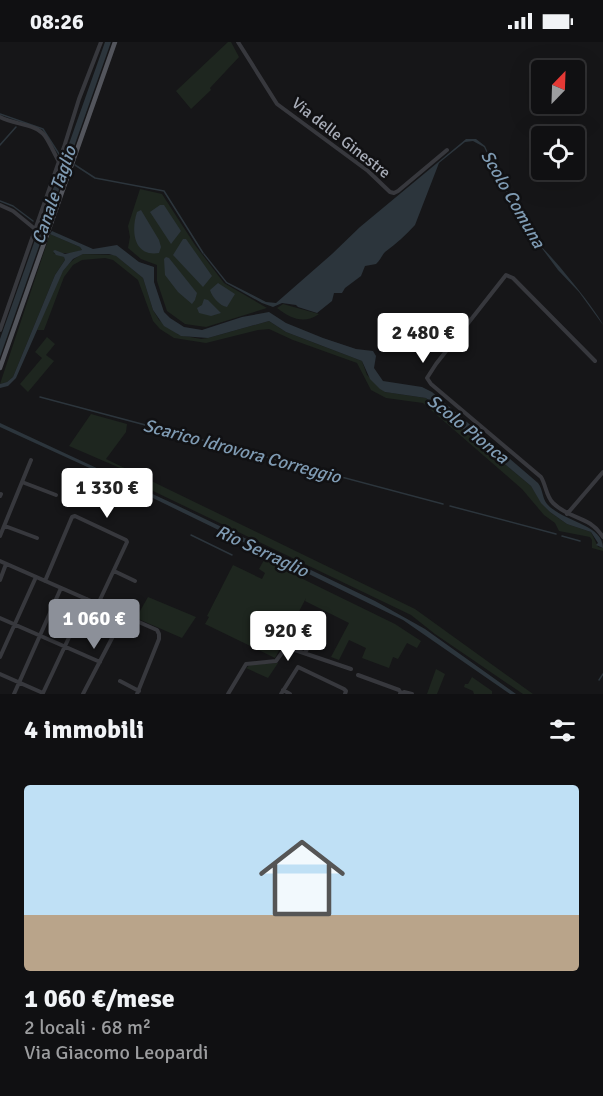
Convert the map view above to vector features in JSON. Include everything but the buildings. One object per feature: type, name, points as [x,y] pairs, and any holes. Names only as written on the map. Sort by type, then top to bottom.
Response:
[{"type":"main road","points":[[0,368],[115,42]]},
{"type":"street","points":[[0,330],[79,99],[101,42]]},
{"type":"street","name":"Via delle Ginestre","points":[[238,42],[277,104],[368,171],[390,192],[398,191],[447,150]]},
{"type":"street","points":[[0,117],[38,129],[45,136],[59,162]]},
{"type":"street","points":[[0,205],[14,211],[35,230]]},
{"type":"street","points":[[595,361],[513,278],[506,275],[436,364],[428,378],[431,384],[541,477],[550,500],[567,514],[591,523],[603,537]]},
{"type":"street","points":[[0,536],[31,460]]},
{"type":"street","points":[[567,514],[603,472]]},
{"type":"street","points":[[22,482],[56,495]]},
{"type":"street","points":[[45,581],[74,516],[126,540],[127,543],[98,604]]},
{"type":"street","points":[[5,526],[37,538]]},
{"type":"street","points":[[0,561],[157,630],[159,634],[138,693],[120,681]]},
{"type":"street","points":[[0,580],[6,564]]},
{"type":"street","points":[[114,571],[135,581]]},
{"type":"street","points":[[0,657],[36,577]]},
{"type":"street","points":[[14,694],[61,588]]},
{"type":"street","points":[[0,674],[44,694],[87,599]]},
{"type":"street","points":[[84,694],[123,615]]},
{"type":"street","points":[[0,618],[100,662]]},
{"type":"street","points":[[305,653],[317,630]]},
{"type":"street","points":[[228,694],[246,664],[274,662],[286,646],[351,669]]},
{"type":"street","points":[[290,694],[282,692],[298,667],[346,692]]},
{"type":"street","points":[[358,675],[399,690],[400,693],[412,694]]},
{"type":"shaded area","points":[[228,42],[231,42],[239,57],[210,88],[211,90],[191,109],[176,91]]},
{"type":"shaded area","points":[[140,189],[162,194],[195,245],[224,283],[267,308],[206,327],[185,324],[167,311],[157,281],[157,265],[141,259],[128,248],[130,237],[128,226]]},
{"type":"shaded area","points":[[50,234],[82,250],[73,253],[53,253],[64,257],[65,260],[55,275],[13,377],[0,384]]},
{"type":"shaded area","points":[[83,254],[115,255],[143,278],[153,310],[159,320],[179,335],[208,338],[269,321],[286,332],[362,361],[367,375],[385,392],[426,398],[531,486],[550,512],[567,524],[591,532],[598,547],[603,548],[603,551],[592,548],[590,537],[559,531],[555,523],[544,515],[522,489],[423,403],[386,398],[371,390],[357,363],[269,329],[206,343],[174,338],[160,329],[153,321],[138,280],[113,260],[105,258],[82,260],[73,265],[64,277],[44,330],[37,330],[60,276],[74,259]]},
{"type":"shaded area","points":[[283,304],[319,314],[308,319],[297,319],[277,308]]},
{"type":"shaded area","points":[[47,337],[55,344],[46,355],[54,361],[28,392],[20,384],[42,358],[35,352]]},
{"type":"shaded area","points":[[91,414],[127,424],[126,432],[106,459],[415,609],[533,694],[523,694],[411,615],[149,489],[120,468],[69,446]]},
{"type":"shaded area","points":[[264,560],[395,624],[421,641],[417,648],[407,643],[398,659],[393,657],[389,668],[362,658],[366,648],[349,640],[339,660],[331,657],[349,623],[305,601],[306,598],[275,658],[205,624],[233,565],[262,579],[265,573],[259,569]]},
{"type":"shaded area","points":[[148,597],[196,617],[182,638],[136,618]]},
{"type":"shaded area","points":[[278,663],[268,678],[246,668],[250,665]]},
{"type":"shaded area","points":[[436,669],[445,674],[437,694],[427,694]]},
{"type":"shaded area","points":[[472,677],[492,691],[492,694],[474,694],[473,691],[464,687]]},
{"type":"water","name":"Canale Taglio","points":[[105,42],[111,42],[0,357],[0,339]]},
{"type":"water","points":[[466,139],[476,139],[485,146],[499,177],[535,241],[550,255],[592,307],[603,325],[579,292],[535,243],[500,180],[484,147],[473,141],[465,142],[439,163],[415,225],[385,252],[376,264],[365,266],[361,276],[342,293],[334,293],[332,301],[317,313],[296,305],[282,303],[273,307],[262,303],[226,283],[203,254],[227,282],[266,302],[276,303],[360,227]]},
{"type":"water","points":[[164,205],[181,231],[171,244],[150,212]]},
{"type":"water","points":[[141,210],[159,240],[161,247],[159,253],[144,251],[136,241],[135,219],[137,212]]},
{"type":"water","points":[[52,231],[93,249],[117,245],[139,262],[154,267],[154,282],[164,312],[184,327],[202,330],[242,317],[269,312],[286,323],[323,338],[356,349],[373,351],[376,356],[374,368],[383,381],[422,387],[432,392],[538,483],[547,504],[562,515],[590,528],[601,540],[603,548],[596,545],[598,543],[591,532],[567,524],[550,512],[541,503],[531,486],[426,398],[385,392],[370,379],[362,361],[286,332],[269,321],[208,338],[181,336],[164,326],[153,310],[143,278],[116,256],[109,254],[83,254],[73,259],[63,271],[16,378],[8,386],[0,388],[0,384],[13,377],[55,275],[65,260],[53,251],[65,254],[82,250],[50,234]]},
{"type":"water","points":[[183,239],[186,239],[212,276],[203,287],[173,255]]},
{"type":"water","points":[[166,257],[197,293],[192,304],[178,292],[165,275],[164,259]]},
{"type":"water","points":[[218,283],[235,294],[227,307],[217,301],[210,290]]},
{"type":"water","points":[[204,299],[221,313],[211,316],[199,313],[197,308],[202,305]]},
{"type":"water","name":"Rio Serraglio","points":[[0,423],[375,601],[425,629],[516,694],[510,694],[403,620],[118,481],[0,427]]},
{"type":"waterway","name":"Scolo Comuna","points":[[0,114],[43,129],[59,154]]},
{"type":"waterway","points":[[0,145],[16,127]]},
{"type":"waterway","name":"Scolo Comuna","points":[[75,165],[95,178],[164,191],[203,253]]},
{"type":"waterway","name":"Scolo Pionca","points":[[0,201],[13,206],[33,221]]},
{"type":"waterway","name":"Scarico Idrovora Correggio","points":[[40,397],[443,504]]},
{"type":"waterway","name":"Scarico Idrovora Correggio","points":[[450,506],[556,534]]},
{"type":"waterway","name":"Rio Serraglio","points":[[191,535],[232,555]]},
{"type":"waterway","name":"Scarico Idrovora Correggio","points":[[562,536],[580,541]]},
{"type":"waterway","points":[[599,680],[603,674]]}]
